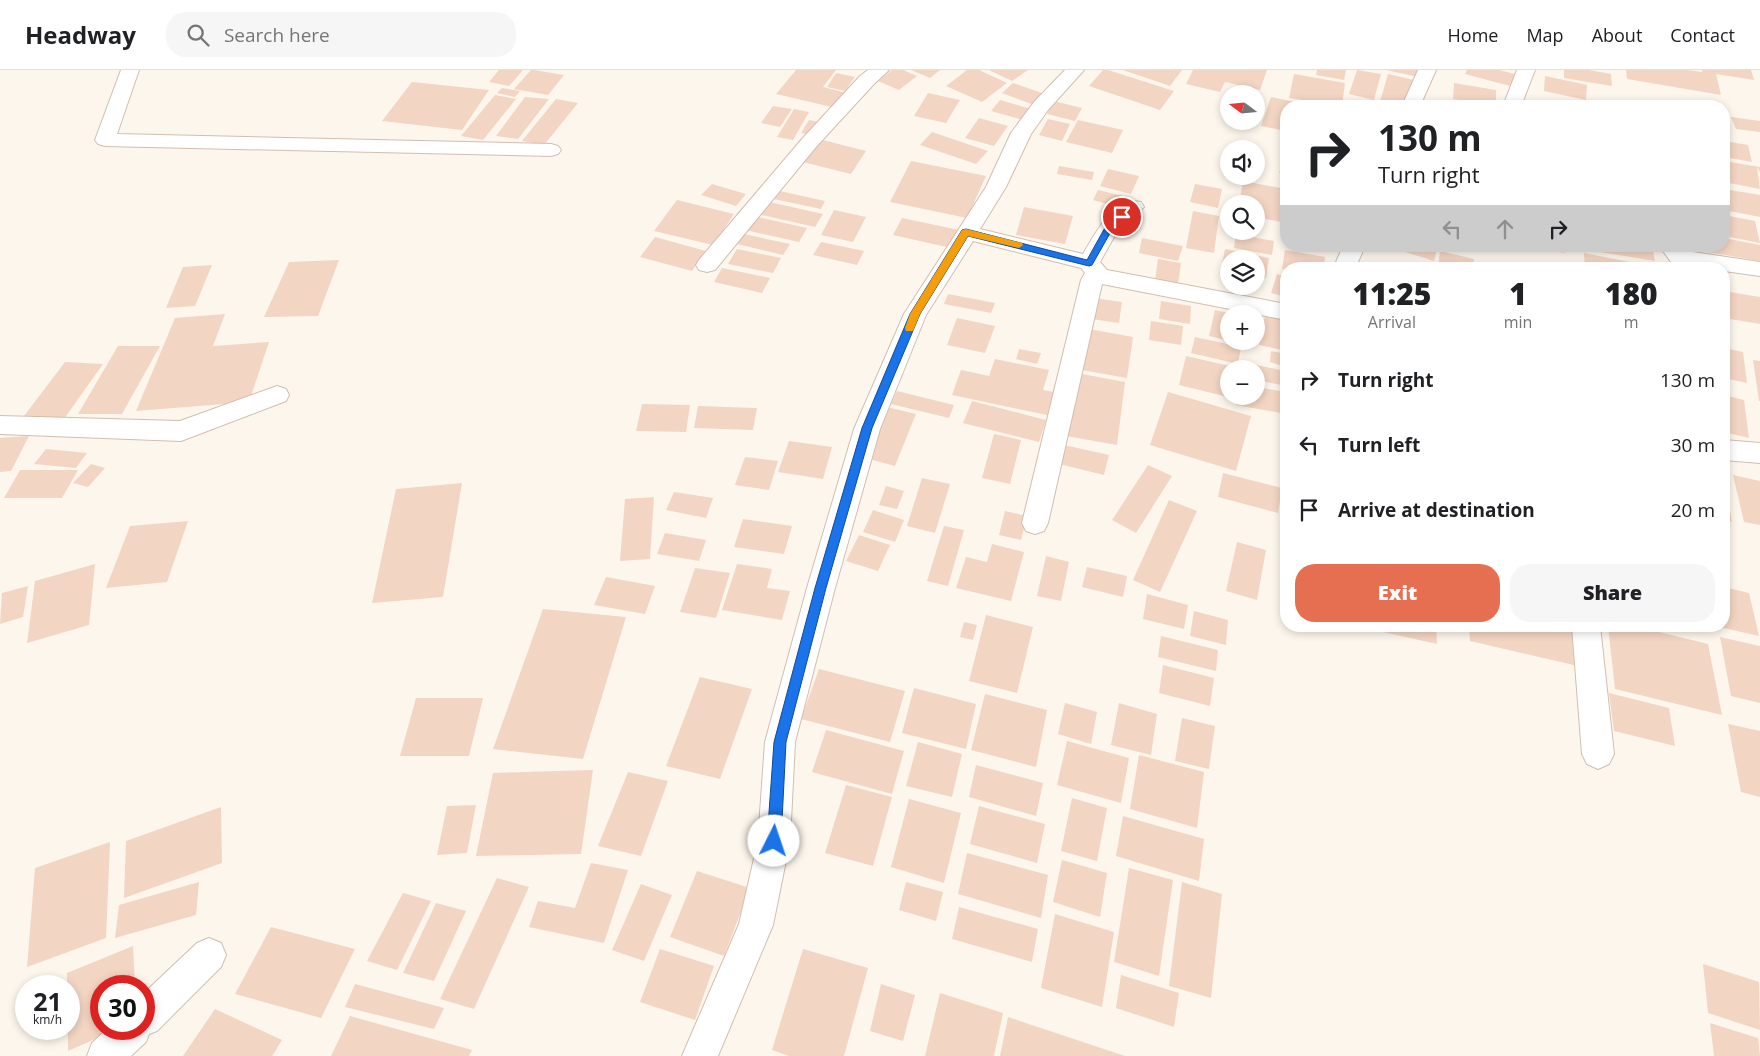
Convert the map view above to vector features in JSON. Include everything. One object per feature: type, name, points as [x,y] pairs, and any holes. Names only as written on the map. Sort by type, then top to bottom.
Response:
[{"type":"street","points":[[130,70],[105,140],[551,150]]},
{"type":"street","points":[[707,265],[809,143],[868,80],[880,70]]},
{"type":"street","points":[[700,1056],[756,925],[774,841],[780,742],[820,588],[867,428],[915,314],[996,187],[1021,133],[1041,106],[1075,70]]},
{"type":"street","points":[[1413,100],[1427,70]]},
{"type":"street","points":[[1514,100],[1526,70]]},
{"type":"street","points":[[1035,523],[1094,269],[1110,226],[1134,207]]},
{"type":"street","points":[[966,232],[1094,269],[1280,311]]},
{"type":"street","points":[[1675,252],[1679,257],[1713,262]]},
{"type":"street","points":[[1730,265],[1760,269]]},
{"type":"street","points":[[0,425],[181,432],[277,395]]},
{"type":"street","points":[[1730,450],[1760,453]]},
{"type":"street","points":[[1587,632],[1598,754]]},
{"type":"street","points":[[155,1007],[208,955]]},
{"type":"street","points":[[105,1056],[122,1040]]},
{"type":"building","points":[[499,70],[523,70],[509,86],[489,82]]},
{"type":"building","points":[[531,70],[564,75],[548,95],[514,89]]},
{"type":"building","points":[[796,70],[836,70],[823,87],[847,93],[836,108],[776,94]]},
{"type":"building","points":[[892,70],[903,70],[917,76],[899,90],[878,81]]},
{"type":"building","points":[[911,70],[940,70],[930,78]]},
{"type":"building","points":[[967,70],[979,70],[1007,83],[982,102],[946,86]]},
{"type":"building","points":[[989,70],[1028,70],[1012,81]]},
{"type":"building","points":[[1103,70],[1174,91],[1160,110],[1089,86]]},
{"type":"building","points":[[1123,70],[1182,70],[1170,86]]},
{"type":"building","points":[[1193,70],[1267,70],[1262,85],[1238,85],[1225,82],[1224,85],[1220,85],[1220,92],[1186,84]]},
{"type":"building","points":[[1317,70],[1346,70],[1344,80],[1316,75]]},
{"type":"building","points":[[1357,70],[1381,74],[1374,100],[1349,94]]},
{"type":"building","points":[[1386,70],[1419,70],[1418,77]]},
{"type":"building","points":[[1467,70],[1499,70],[1519,75],[1514,87],[1465,74]]},
{"type":"building","points":[[1564,70],[1589,70],[1611,74],[1612,86],[1564,78]]},
{"type":"building","points":[[1626,70],[1688,70],[1702,72],[1702,70],[1751,70],[1754,80],[1716,74],[1721,95],[1627,79]]},
{"type":"building","points":[[836,73],[855,77],[845,91],[827,87]]},
{"type":"building","points":[[1294,74],[1345,83],[1343,100],[1302,100],[1289,98]]},
{"type":"building","points":[[1388,74],[1414,80],[1409,100],[1381,100]]},
{"type":"building","points":[[1545,76],[1587,85],[1586,100],[1544,91]]},
{"type":"building","points":[[412,82],[489,90],[462,130],[382,121]]},
{"type":"building","points":[[1013,83],[1045,94],[1034,105],[1002,93]]},
{"type":"building","points":[[1454,83],[1496,90],[1496,100],[1453,99]]},
{"type":"building","points":[[502,88],[520,91],[515,97],[497,93]]},
{"type":"building","points":[[928,93],[960,100],[946,123],[914,116]]},
{"type":"building","points":[[495,95],[516,99],[483,140],[461,136]]},
{"type":"building","points":[[525,97],[549,99],[518,139],[496,136]]},
{"type":"building","points":[[1271,97],[1286,100],[1280,100],[1280,130],[1265,127],[1265,114]]},
{"type":"building","points":[[556,99],[578,103],[544,145],[522,141]]},
{"type":"building","points":[[1000,100],[1031,109],[1023,120],[991,111]]},
{"type":"building","points":[[1054,101],[1082,108],[1075,121],[1047,114]]},
{"type":"building","points":[[773,106],[792,109],[780,127],[761,123]]},
{"type":"building","points":[[794,109],[809,112],[793,140],[777,137]]},
{"type":"building","points":[[1731,117],[1760,121],[1760,132],[1736,129]]},
{"type":"building","points":[[979,118],[1008,126],[994,146],[965,138]]},
{"type":"building","points":[[1048,119],[1070,124],[1062,141],[1039,135]]},
{"type":"building","points":[[809,120],[819,122],[812,135],[801,133]]},
{"type":"building","points":[[1078,120],[1123,130],[1112,153],[1066,142]]},
{"type":"building","points":[[932,132],[988,151],[976,164],[920,145]]},
{"type":"building","points":[[819,139],[866,151],[851,174],[803,162]]},
{"type":"building","points":[[1730,142],[1748,145],[1752,162],[1730,158]]},
{"type":"building","points":[[911,161],[986,176],[967,218],[890,202]]},
{"type":"building","points":[[1730,162],[1760,167],[1760,172],[1757,167],[1760,189],[1730,183]]},
{"type":"building","points":[[1059,166],[1094,172],[1092,180],[1057,174]]},
{"type":"building","points":[[1108,169],[1139,176],[1131,194],[1100,186]]},
{"type":"building","points":[[712,184],[746,194],[736,206],[701,195]]},
{"type":"building","points":[[1195,184],[1222,189],[1218,208],[1190,202]]},
{"type":"building","points":[[1242,185],[1264,185],[1280,188],[1280,222],[1265,219],[1265,195],[1241,195]]},
{"type":"building","points":[[775,190],[825,201],[821,209],[769,198]]},
{"type":"building","points":[[1098,190],[1123,196],[1118,207],[1093,200]]},
{"type":"building","points":[[1730,190],[1760,195],[1760,217],[1730,211]]},
{"type":"building","points":[[677,200],[734,214],[713,245],[654,231]]},
{"type":"building","points":[[765,201],[823,214],[815,227],[757,214]]},
{"type":"building","points":[[1024,207],[1073,216],[1065,244],[1016,235]]},
{"type":"building","points":[[834,210],[866,217],[853,242],[821,235]]},
{"type":"building","points":[[1193,211],[1219,216],[1214,253],[1186,248]]},
{"type":"building","points":[[753,216],[807,228],[799,242],[745,230]]},
{"type":"building","points":[[1730,216],[1755,221],[1760,243],[1730,237]]},
{"type":"building","points":[[902,218],[959,230],[951,248],[893,235]]},
{"type":"building","points":[[744,234],[790,244],[783,255],[737,244]]},
{"type":"building","points":[[655,237],[706,251],[692,271],[640,257]]},
{"type":"building","points":[[1142,238],[1183,246],[1178,261],[1139,253]]},
{"type":"building","points":[[1730,239],[1760,245],[1760,261],[1707,252],[1730,252]]},
{"type":"building","points":[[1235,240],[1274,241],[1272,255],[1265,254],[1265,250],[1234,248]]},
{"type":"building","points":[[821,242],[864,251],[857,265],[813,255]]},
{"type":"building","points":[[737,249],[781,258],[773,273],[728,264]]},
{"type":"building","points":[[1285,252],[1325,257],[1325,262],[1283,262]]},
{"type":"building","points":[[1405,252],[1436,252],[1434,261]]},
{"type":"building","points":[[1440,252],[1474,259],[1474,262],[1439,262]]},
{"type":"building","points":[[1600,252],[1653,252],[1655,261]]},
{"type":"building","points":[[1584,253],[1630,262],[1585,262]]},
{"type":"building","points":[[1265,257],[1269,258],[1265,278]]},
{"type":"building","points":[[1158,259],[1181,263],[1178,284],[1155,280]]},
{"type":"building","points":[[339,260],[318,316],[264,317],[289,262]]},
{"type":"building","points":[[212,265],[195,306],[166,308],[183,267]]},
{"type":"building","points":[[722,268],[770,278],[762,293],[714,282]]},
{"type":"building","points":[[1277,274],[1280,275],[1280,295],[1271,293]]},
{"type":"building","points":[[1730,292],[1760,297],[1760,324],[1730,319]]},
{"type":"building","points":[[948,294],[995,303],[991,313],[944,304]]},
{"type":"building","points":[[1094,298],[1122,302],[1119,323],[1091,319]]},
{"type":"building","points":[[1161,301],[1191,306],[1190,324],[1159,319]]},
{"type":"building","points":[[1215,310],[1220,311],[1220,339],[1209,336]]},
{"type":"building","points":[[225,314],[213,346],[269,342],[249,402],[136,411],[175,318]]},
{"type":"building","points":[[1265,316],[1280,320],[1280,350],[1265,346]]},
{"type":"building","points":[[957,318],[995,326],[985,353],[947,345]]},
{"type":"building","points":[[1151,321],[1183,326],[1181,345],[1149,340]]},
{"type":"building","points":[[1089,329],[1133,337],[1127,378],[1081,370]]},
{"type":"building","points":[[1195,337],[1220,342],[1220,350],[1240,350],[1239,360],[1221,360],[1191,353]]},
{"type":"building","points":[[118,346],[160,346],[122,414],[78,414]]},
{"type":"building","points":[[1019,349],[1041,353],[1037,364],[1016,359]]},
{"type":"building","points":[[1730,349],[1743,352],[1747,383],[1730,379]]},
{"type":"building","points":[[1271,351],[1280,353],[1280,365],[1270,362]]},
{"type":"building","points":[[1186,356],[1220,364],[1220,395],[1179,385]]},
{"type":"building","points":[[995,359],[1049,370],[1043,390],[1054,392],[1047,415],[952,395],[961,370],[989,376]]},
{"type":"building","points":[[1753,360],[1760,361],[1760,401],[1759,401]]},
{"type":"building","points":[[65,362],[103,364],[64,419],[24,416]]},
{"type":"building","points":[[1265,367],[1280,370],[1280,385],[1265,382]]},
{"type":"building","points":[[1077,373],[1125,382],[1117,445],[1066,436]]},
{"type":"building","points":[[1265,388],[1280,391],[1280,413],[1236,405],[1265,405]]},
{"type":"building","points":[[897,391],[954,405],[949,418],[891,404]]},
{"type":"building","points":[[1168,392],[1251,416],[1236,471],[1150,445]]},
{"type":"building","points":[[1730,396],[1744,400],[1749,438],[1730,433]]},
{"type":"building","points":[[972,401],[1046,420],[1039,442],[963,423]]},
{"type":"building","points":[[642,404],[690,405],[686,432],[636,431]]},
{"type":"building","points":[[698,406],[757,408],[753,430],[694,428]]},
{"type":"building","points":[[887,407],[916,414],[895,466],[865,458]]},
{"type":"building","points":[[994,434],[1021,440],[1010,484],[982,478]]},
{"type":"building","points":[[29,436],[11,471],[0,472],[0,438]]},
{"type":"building","points":[[789,441],[832,447],[823,479],[778,472]]},
{"type":"building","points":[[1064,445],[1109,455],[1104,475],[1059,464]]},
{"type":"building","points":[[46,449],[87,453],[76,468],[34,464]]},
{"type":"building","points":[[745,457],[778,461],[769,490],[735,485]]},
{"type":"building","points":[[91,464],[105,468],[88,487],[73,483]]},
{"type":"building","points":[[1148,465],[1172,476],[1136,533],[1112,520]]},
{"type":"building","points":[[20,470],[78,470],[62,498],[4,498]]},
{"type":"building","points":[[1223,473],[1280,487],[1278,513],[1218,497]]},
{"type":"building","points":[[1733,475],[1760,481],[1760,525],[1744,522]]},
{"type":"building","points":[[922,478],[950,484],[935,533],[907,526]]},
{"type":"building","points":[[462,483],[443,597],[372,603],[396,489]]},
{"type":"building","points":[[886,486],[904,491],[897,509],[879,505]]},
{"type":"building","points":[[674,492],[713,498],[706,518],[666,510]]},
{"type":"building","points":[[654,497],[650,559],[620,561],[625,499]]},
{"type":"building","points":[[1169,500],[1197,511],[1160,592],[1133,580]]},
{"type":"building","points":[[873,510],[904,520],[895,542],[863,532]]},
{"type":"building","points":[[1005,511],[1027,516],[1021,540],[999,535]]},
{"type":"building","points":[[743,519],[792,526],[784,554],[734,547]]},
{"type":"building","points":[[188,521],[167,582],[106,588],[130,526]]},
{"type":"building","points":[[944,526],[964,530],[948,586],[927,581]]},
{"type":"building","points":[[665,533],[706,540],[699,561],[657,554]]},
{"type":"building","points":[[859,535],[890,545],[878,571],[846,561]]},
{"type":"building","points":[[1237,542],[1266,550],[1257,600],[1226,591]]},
{"type":"building","points":[[992,544],[1024,552],[1011,601],[956,588],[966,557],[987,562]]},
{"type":"building","points":[[1046,556],[1069,562],[1061,601],[1037,596]]},
{"type":"building","points":[[95,564],[89,625],[27,643],[35,581]]},
{"type":"building","points":[[737,564],[772,569],[767,588],[790,591],[782,620],[722,610]]},
{"type":"building","points":[[1087,567],[1127,576],[1123,597],[1082,587]]},
{"type":"building","points":[[695,568],[730,573],[716,618],[680,612]]},
{"type":"building","points":[[606,577],[655,586],[645,614],[594,605]]},
{"type":"building","points":[[28,586],[23,617],[0,624],[2,593]]},
{"type":"building","points":[[1730,588],[1749,593],[1759,636],[1730,629]]},
{"type":"building","points":[[1147,594],[1188,605],[1184,629],[1143,619]]},
{"type":"building","points":[[543,609],[626,617],[583,759],[493,749]]},
{"type":"building","points":[[1194,611],[1228,620],[1226,645],[1190,636]]},
{"type":"building","points":[[986,615],[1033,627],[1017,693],[969,681]]},
{"type":"building","points":[[964,622],[977,625],[973,640],[960,637]]},
{"type":"building","points":[[1383,632],[1436,632],[1437,644]]},
{"type":"building","points":[[1469,632],[1574,632],[1578,666],[1470,641]]},
{"type":"building","points":[[1609,632],[1659,632],[1708,644],[1722,715],[1615,689]]},
{"type":"building","points":[[1161,636],[1218,650],[1216,671],[1158,657]]},
{"type":"building","points":[[1720,637],[1760,646],[1760,703],[1731,696]]},
{"type":"building","points":[[1163,665],[1214,678],[1210,706],[1159,693]]},
{"type":"building","points":[[819,669],[905,691],[890,742],[801,719]]},
{"type":"building","points":[[700,677],[752,689],[720,779],[666,766]]},
{"type":"building","points":[[914,688],[976,704],[966,749],[902,733]]},
{"type":"building","points":[[1609,693],[1669,708],[1675,746],[1614,731]]},
{"type":"building","points":[[985,694],[1047,710],[1036,767],[971,750]]},
{"type":"building","points":[[416,698],[483,698],[469,756],[400,756]]},
{"type":"building","points":[[1065,703],[1097,712],[1091,744],[1058,734]]},
{"type":"building","points":[[1119,703],[1157,714],[1151,755],[1111,745]]},
{"type":"building","points":[[1182,718],[1215,726],[1209,769],[1175,761]]},
{"type":"building","points":[[1728,724],[1760,731],[1760,797],[1741,792]]},
{"type":"building","points":[[826,730],[904,751],[892,794],[812,772]]},
{"type":"building","points":[[1067,741],[1129,758],[1121,803],[1057,785]]},
{"type":"building","points":[[918,742],[962,754],[952,797],[906,786]]},
{"type":"building","points":[[1139,755],[1204,772],[1197,828],[1130,809]]},
{"type":"building","points":[[976,765],[1043,783],[1036,816],[969,797]]},
{"type":"building","points":[[593,770],[581,854],[476,856],[493,773]]},
{"type":"building","points":[[628,772],[668,781],[641,856],[598,846]]},
{"type":"building","points":[[846,785],[892,797],[873,866],[825,853]]},
{"type":"building","points":[[1072,798],[1107,808],[1097,861],[1061,851]]},
{"type":"building","points":[[909,799],[961,813],[944,883],[891,867]]},
{"type":"building","points":[[476,805],[467,853],[437,855],[447,806]]},
{"type":"building","points":[[979,806],[1045,824],[1037,863],[970,844]]},
{"type":"building","points":[[221,807],[222,863],[124,898],[126,841]]},
{"type":"building","points":[[1123,816],[1204,839],[1199,881],[1116,856]]},
{"type":"building","points":[[110,842],[106,938],[27,967],[35,868]]},
{"type":"building","points":[[967,853],[1048,875],[1041,918],[958,894]]},
{"type":"building","points":[[1062,860],[1107,873],[1100,917],[1053,902]]},
{"type":"building","points":[[591,863],[628,870],[604,943],[529,927],[538,901],[575,908]]},
{"type":"building","points":[[1129,868],[1173,880],[1159,976],[1114,962]]},
{"type":"building","points":[[697,871],[750,888],[724,956],[670,937]]},
{"type":"building","points":[[497,878],[529,887],[474,1009],[440,999]]},
{"type":"building","points":[[199,882],[196,915],[115,938],[119,905]]},
{"type":"building","points":[[906,882],[943,892],[936,921],[899,910]]},
{"type":"building","points":[[1182,882],[1222,894],[1211,998],[1169,986]]},
{"type":"building","points":[[641,884],[672,895],[644,961],[612,950]]},
{"type":"building","points":[[403,893],[431,901],[397,970],[367,961]]},
{"type":"building","points":[[436,903],[466,911],[434,981],[403,973]]},
{"type":"building","points":[[959,907],[1038,929],[1032,962],[952,939]]},
{"type":"building","points":[[1055,914],[1114,932],[1102,1007],[1041,988]]},
{"type":"building","points":[[271,927],[355,949],[321,1018],[235,994]]},
{"type":"building","points":[[133,946],[134,975],[90,975],[90,1040],[93,1040],[68,1051],[68,1040],[80,1040],[80,975],[67,975],[67,973]]},
{"type":"building","points":[[660,949],[714,966],[695,1020],[640,1002]]},
{"type":"building","points":[[803,949],[868,968],[844,1056],[789,1056],[772,1050]]},
{"type":"building","points":[[1703,964],[1759,982],[1760,1030],[1708,1013]]},
{"type":"building","points":[[1121,975],[1179,993],[1174,1027],[1116,1008]]},
{"type":"building","points":[[355,984],[444,1008],[434,1029],[345,1007]]},
{"type":"building","points":[[881,984],[915,995],[903,1041],[870,1031]]},
{"type":"building","points":[[940,993],[1003,1013],[994,1056],[925,1056]]},
{"type":"building","points":[[215,1009],[282,1040],[272,1056],[183,1056]]},
{"type":"building","points":[[350,1016],[472,1050],[469,1056],[331,1056]]},
{"type":"building","points":[[1008,1017],[1125,1056],[1000,1056]]},
{"type":"building","points":[[1710,1023],[1758,1038],[1760,1056],[1714,1056]]},
{"type":"slow traffic","points":[[909,328],[915,314],[966,232],[1019,245]]},
{"type":"route","points":[[774,841],[780,742],[820,588],[867,428],[915,314],[966,232],[1089,263],[1110,226],[1122,217]]}]
